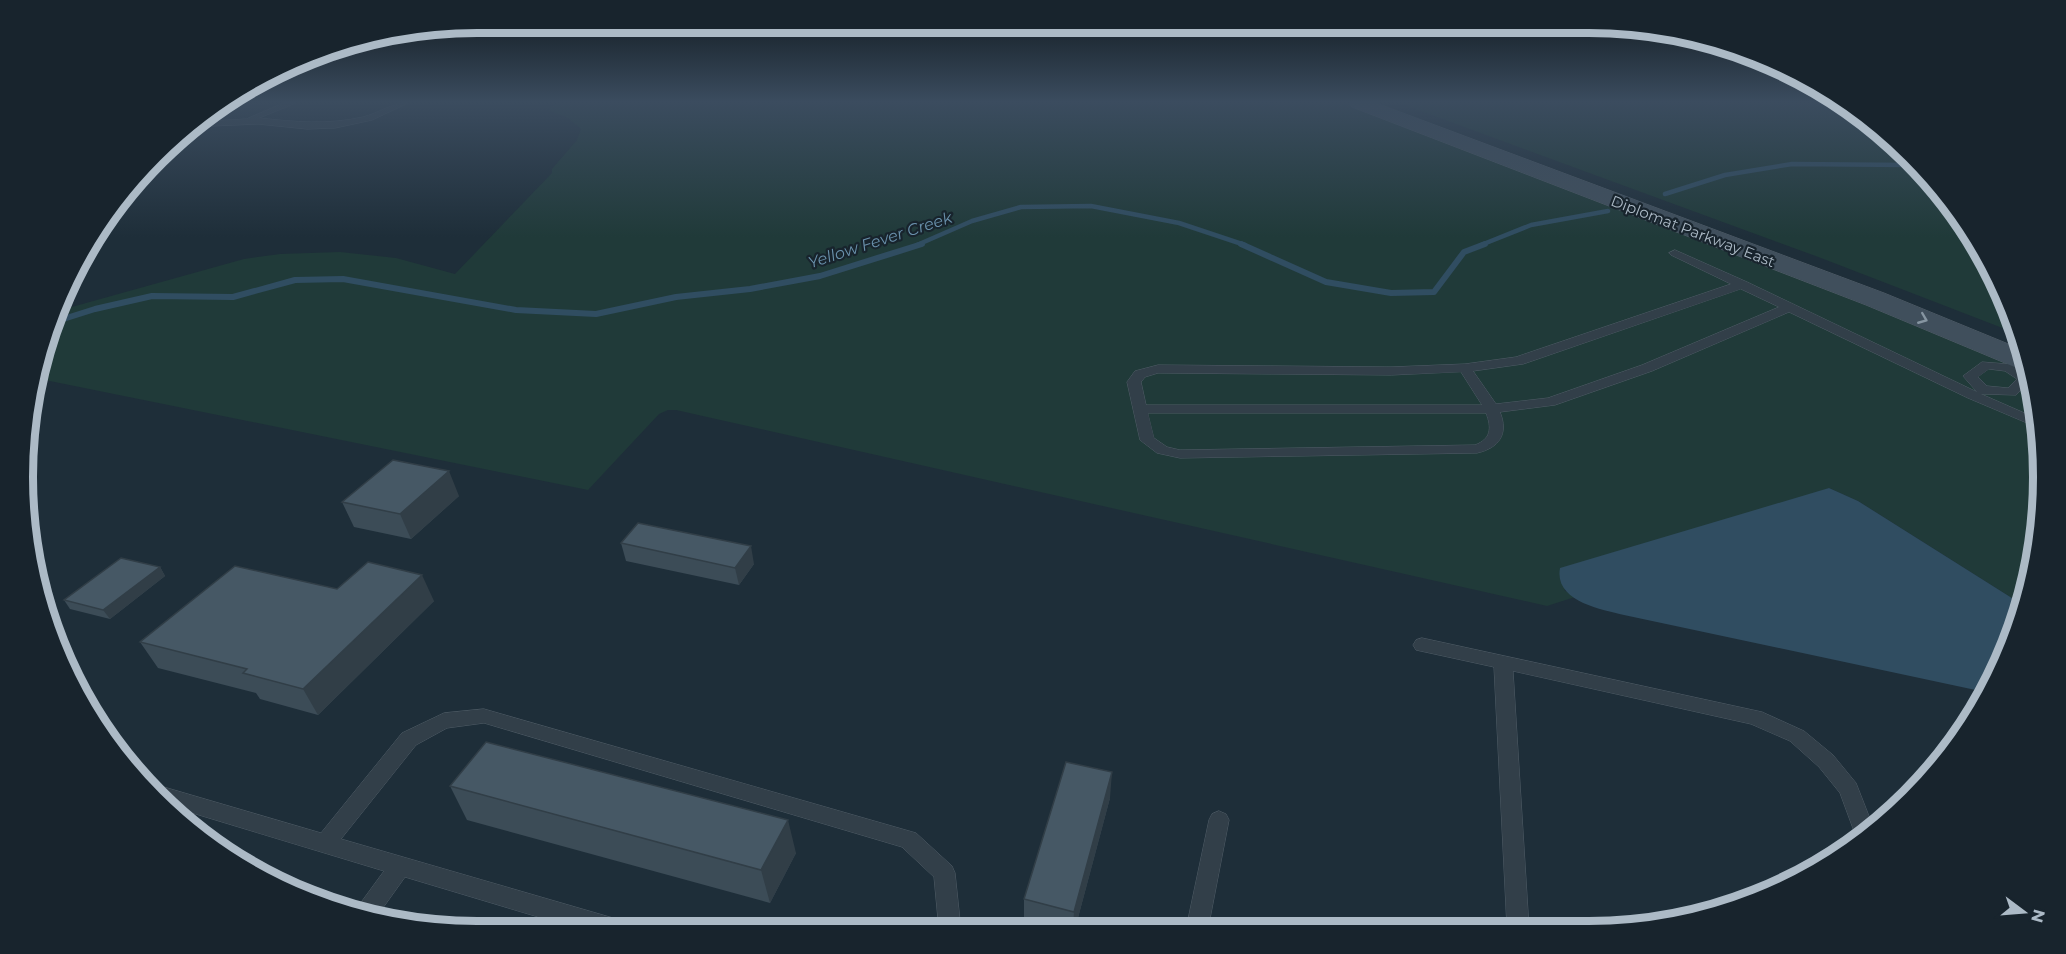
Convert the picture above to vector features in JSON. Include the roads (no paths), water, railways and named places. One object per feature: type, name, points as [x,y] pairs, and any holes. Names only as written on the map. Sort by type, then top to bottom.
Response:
[{"type":"main road","name":"Diplomat Parkway East","points":[[1476,148],[2016,356]]},
{"type":"main road","name":"Diplomat Parkway East","points":[[1510,148],[1825,264],[2016,356]]},
{"type":"lane","points":[[1675,253],[1978,393],[2029,419]]},
{"type":"lane","points":[[1465,368],[1495,416],[1498,432],[1492,442],[1478,449],[1180,454],[1162,450],[1147,440],[1134,382],[1140,374],[1158,369],[1391,372],[1465,368],[1518,361],[1743,284]]},
{"type":"lane","points":[[1140,409],[1491,409],[1550,402],[1647,368],[1790,307]]},
{"type":"lane","points":[[1978,393],[1970,376],[1987,364],[2017,359]]},
{"type":"lane","points":[[1978,393],[2011,392],[2022,382]]},
{"type":"lane","points":[[1422,645],[1755,717],[1797,736],[1826,761],[1849,789],[1862,826]]},
{"type":"lane","points":[[1503,663],[1518,921]]},
{"type":"lane","points":[[326,844],[409,739],[444,721],[484,716],[909,840],[944,873],[949,921]]},
{"type":"lane","points":[[170,798],[586,921]]},
{"type":"lane","points":[[1199,921],[1219,820]]},
{"type":"lane","points":[[370,908],[401,866]]},
{"type":"water","points":[[1829,488],[1858,501],[2015,600],[1999,647],[1978,691],[1603,610],[1571,596],[1560,579],[1560,568]]},
{"type":"waterway","name":"Yellow Fever Creek","points":[[1665,194],[1725,175],[1792,164],[1905,165]]},
{"type":"waterway","name":"Yellow Fever Creek","points":[[917,245],[972,221],[1021,207],[1091,206],[1179,223],[1245,245]]},
{"type":"waterway","name":"Yellow Fever Creek","points":[[1481,245],[1531,225],[1608,211]]},
{"type":"waterway","name":"Yellow Fever Creek","points":[[62,319],[152,296],[233,297],[295,280],[343,279],[516,310],[596,314],[676,297],[750,289],[820,276],[922,244]]},
{"type":"waterway","name":"Yellow Fever Creek","points":[[1241,244],[1326,282],[1391,293],[1434,292],[1464,252],[1485,244]]}]
